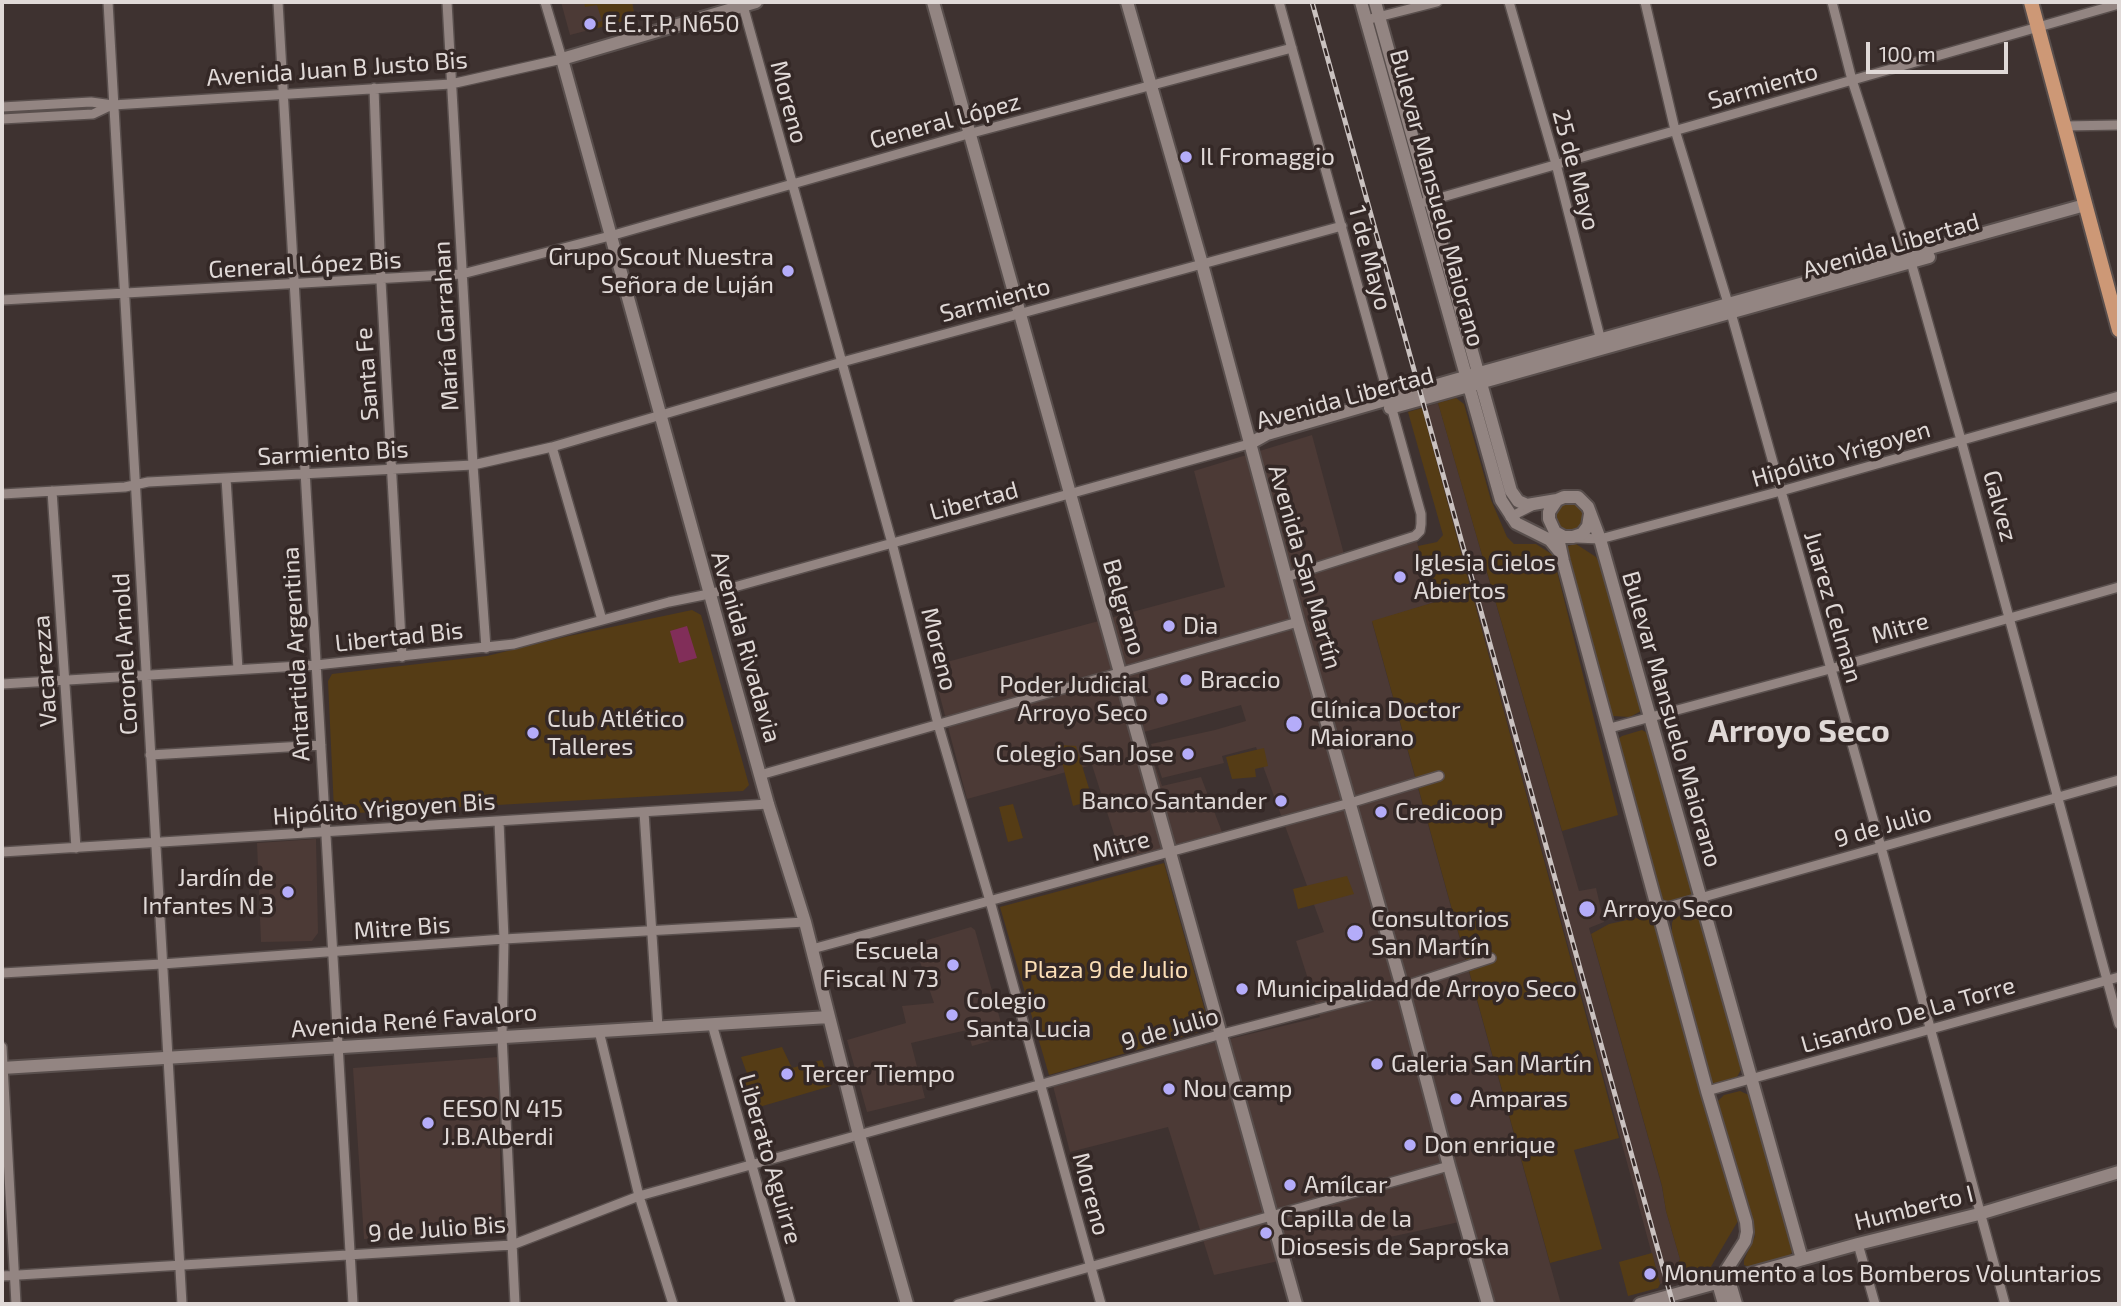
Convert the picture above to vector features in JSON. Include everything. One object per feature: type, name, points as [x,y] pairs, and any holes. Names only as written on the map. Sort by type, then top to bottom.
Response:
[{"type":"main road","name":"Belgrano","points":[[933,2],[1121,674],[1168,853],[1222,1034],[1296,1304]]},
{"type":"main road","name":"Avenida San Martín","points":[[1127,2],[1202,264],[1297,622],[1402,987],[1488,1304]]},
{"type":"main road","name":"Bulevar Mansuelo Maiorano","points":[[1361,2],[1372,18],[1431,200],[1511,491],[1518,501],[1527,505],[1537,503]]},
{"type":"main road","name":"Bulevar Mansuelo Maiorano","points":[[1375,2],[1372,18],[1417,204],[1501,500],[1510,517]]},
{"type":"main road","points":[[2031,2],[2119,330]]},
{"type":"main road","points":[[562,59],[747,3]]},
{"type":"main road","name":"Avenida Rivadavia","points":[[562,59],[768,804],[805,922],[859,1135],[907,1304]]},
{"type":"main road","name":"Avenida Libertad","points":[[1249,444],[1270,442],[1479,378],[2086,209]]},
{"type":"main road","points":[[1533,532],[1573,537],[1584,532],[1590,520],[1586,504],[1577,498],[1563,497],[1537,503]]},
{"type":"main road","points":[[1557,500],[1549,512],[1549,519],[1556,533],[1707,1091],[1746,1222],[1747,1232],[1724,1282],[1724,1304]]},
{"type":"main road","name":"Bulevar Mansuelo Maiorano","points":[[1590,514],[1600,539],[1651,718],[1802,1259]]},
{"type":"main road","points":[[1510,517],[1516,523],[1550,540],[1561,554]]},
{"type":"main road","name":"Avenida René Favaloro","points":[[2,1068],[829,1017]]},
{"type":"main road","name":"Humberto I","points":[[1640,1304],[1979,1214],[2119,1172]]},
{"type":"main road","points":[[1736,1258],[1742,1276]]},
{"type":"main road","points":[[1724,1282],[1736,1304]]},
{"type":"street","name":"Coronel Arnold","points":[[107,2],[182,1304]]},
{"type":"street","name":"Antartida Argentina","points":[[279,2],[353,1304]]},
{"type":"street","name":"María Garrahan","points":[[447,2],[486,648]]},
{"type":"street","name":"Avenida Rivadavia","points":[[545,2],[562,59]]},
{"type":"street","name":"1 de Mayo","points":[[1279,2],[1422,524],[1415,536],[1286,577]]},
{"type":"street","points":[[1372,18],[1437,2]]},
{"type":"street","name":"25 de Mayo","points":[[1509,2],[1556,164],[1602,344]]},
{"type":"street","name":"Juarez Celman","points":[[1645,2],[1675,130],[1730,308],[1881,847],[2005,1304]]},
{"type":"street","name":"Galvez","points":[[1832,2],[1852,80],[1910,258],[2119,1024]]},
{"type":"street","name":"Moreno","points":[[747,3],[791,184],[892,543],[938,724],[990,901],[1101,1304]]},
{"type":"street","name":"Sarmiento","points":[[1417,204],[2119,4]]},
{"type":"street","name":"General López","points":[[610,236],[968,134],[1292,48]]},
{"type":"street","name":"Avenida Juan B Justo Bis","points":[[113,105],[451,84],[562,59]]},
{"type":"street","name":"Santa Fe","points":[[374,88],[381,281],[401,657]]},
{"type":"street","points":[[2,107],[91,102],[113,105]]},
{"type":"street","points":[[2,119],[93,114],[113,105]]},
{"type":"street","points":[[2064,126],[2119,125]]},
{"type":"street","name":"Sarmiento","points":[[659,414],[1342,226]]},
{"type":"street","name":"General López Bis","points":[[124,293],[462,275],[610,236]]},
{"type":"street","points":[[2,300],[124,293]]},
{"type":"street","name":"Hipólito Yrigoyen","points":[[1573,537],[1600,539],[2119,396]]},
{"type":"street","name":"Sarmiento Bis","points":[[2,494],[148,482],[473,465],[552,447],[659,414]]},
{"type":"street","name":"Libertad","points":[[709,594],[1249,444]]},
{"type":"street","points":[[552,447],[602,620]]},
{"type":"street","points":[[226,478],[238,669]]},
{"type":"street","name":"Vacarezza","points":[[52,491],[76,848]]},
{"type":"street","points":[[1510,517],[1537,503]]},
{"type":"street","name":"Mitre","points":[[1610,728],[2119,587]]},
{"type":"street","name":"Libertad Bis","points":[[2,684],[316,665],[486,648],[709,594]]},
{"type":"street","points":[[760,775],[1297,622]]},
{"type":"street","points":[[150,755],[321,745]]},
{"type":"street","name":"Mitre","points":[[812,949],[1350,803],[1439,776]]},
{"type":"street","name":"9 de Julio","points":[[1657,904],[1668,907],[2119,780]]},
{"type":"street","name":"Hipólito Yrigoyen Bis","points":[[2,852],[768,804]]},
{"type":"street","points":[[644,812],[658,1027]]},
{"type":"street","points":[[499,821],[504,939],[502,1036],[515,1304]]},
{"type":"street","name":"Mitre Bis","points":[[2,973],[332,953],[504,939],[805,922]]},
{"type":"street","name":"9 de Julio","points":[[859,1135],[1402,987],[1491,958]]},
{"type":"street","name":"Lisandro De La Torre","points":[[1707,1091],[2119,977]]},
{"type":"street","name":"Liberato Aguirre","points":[[712,1024],[791,1304]]},
{"type":"street","points":[[599,1031],[639,1196],[673,1304]]},
{"type":"street","points":[[2,1047],[16,1304]]},
{"type":"street","name":"9 de Julio Bis","points":[[2,1276],[512,1245],[639,1196],[859,1135]]},
{"type":"street","points":[[958,1304],[1449,1166]]},
{"type":"street","points":[[1858,1244],[1875,1304]]},
{"type":"shaded area","name":"E.E.T.P. N650","points":[[561,2],[632,2],[635,18],[570,35]]},
{"type":"shaded area","points":[[1438,403],[1579,891],[1596,888],[1604,922],[1589,928],[1680,1259],[1678,1264],[1682,1277],[1660,1284],[1422,408]]},
{"type":"shaded area","points":[[1312,435],[1345,558],[1415,536],[1436,602],[1372,622],[1561,1304],[1488,1304],[1464,1221],[1214,1275],[1168,1127],[1070,1152],[1052,1082],[1320,1017],[1296,941],[1324,932],[1256,747],[1222,756],[1224,763],[1162,778],[1151,744],[1246,721],[1241,705],[1144,732],[1162,786],[1201,777],[1222,832],[1122,859],[1092,765],[967,799],[932,666],[1225,587],[1194,471]]},
{"type":"shaded area","points":[[687,626],[697,658],[679,663],[670,631]]},
{"type":"shaded area","name":"Jardín de Infantes N 3","points":[[316,839],[318,933],[312,941],[261,942],[257,843]]},
{"type":"shaded area","points":[[971,927],[975,930],[1005,1037],[972,1046],[967,1030],[911,1043],[925,1098],[867,1112],[847,1040],[906,1023],[902,1006],[934,1003],[914,944]]},
{"type":"shaded area","name":"EESO N 415 J.B.Alberdi","points":[[498,1057],[502,1234],[364,1239],[353,1068]]},
{"type":"green space","points":[[584,2],[632,2],[635,18],[594,29],[592,24],[602,21],[597,5],[585,7]]},
{"type":"green space","points":[[1456,398],[1464,404],[1491,500],[1507,537],[1514,544],[1536,544],[1553,555],[1618,815],[1562,831],[1438,403]]},
{"type":"green space","points":[[1422,408],[1619,1138],[1574,1150],[1602,1249],[1550,1263],[1372,621],[1435,602],[1418,546],[1437,542],[1443,535],[1408,412]]},
{"type":"green space","points":[[1569,502],[1579,506],[1583,516],[1579,526],[1569,530],[1559,526],[1555,516],[1559,506]]},
{"type":"green space","points":[[1576,544],[1596,557],[1603,569],[1643,704],[1641,711],[1630,717],[1613,716],[1609,712],[1565,551],[1568,546]]},
{"type":"green space","name":"Club Atlético Talleres","points":[[692,610],[701,615],[749,785],[743,791],[339,814],[334,810],[328,681],[332,674],[487,656]]},
{"type":"green space","points":[[1642,730],[1651,735],[1694,889],[1692,895],[1675,902],[1667,903],[1659,891],[1617,746],[1618,739],[1622,736]]},
{"type":"green space","points":[[1060,745],[1076,746],[1095,808],[1082,811],[1080,804],[1073,806],[1062,762],[1050,767],[1044,750]]},
{"type":"green space","points":[[1264,748],[1268,766],[1255,769],[1256,777],[1232,779],[1226,757]]},
{"type":"green space","points":[[1013,804],[1023,838],[1008,842],[999,807]]},
{"type":"green space","name":"Plaza 9 de Julio","points":[[1164,863],[1210,1029],[1049,1075],[1000,907]]},
{"type":"green space","points":[[1347,876],[1354,894],[1298,909],[1293,889]]},
{"type":"green space","points":[[1691,912],[1702,916],[1743,1066],[1737,1077],[1714,1084],[1711,1083],[1672,938],[1674,918]]},
{"type":"green space","points":[[1655,914],[1738,1221],[1709,1270],[1682,1277],[1662,1186],[1591,934],[1609,924]]},
{"type":"green space","name":"Tercer Tiempo","points":[[782,1047],[792,1068],[822,1060],[831,1086],[749,1110],[741,1081],[749,1079],[741,1057]]},
{"type":"green space","points":[[1740,1091],[1751,1096],[1793,1243],[1793,1251],[1789,1256],[1749,1267],[1744,1265],[1744,1260],[1755,1236],[1716,1103],[1724,1095]]},
{"type":"green space","points":[[1652,1253],[1660,1284],[1658,1288],[1628,1296],[1619,1262]]},
{"type":"railway","points":[[1312,2],[1673,1304]]},
{"type":"place","name":"E.E.T.P. N650","points":[[590,24]]},
{"type":"place","name":"Il Fromaggio","points":[[1186,157]]},
{"type":"place","name":"Grupo Scout Nuestra Señora de Luján","points":[[788,271]]},
{"type":"place","name":"Iglesia Cielos Abiertos","points":[[1400,577]]},
{"type":"place","name":"Dia","points":[[1169,626]]},
{"type":"place","name":"Braccio","points":[[1186,680]]},
{"type":"place","name":"Poder Judicial Arroyo Seco","points":[[1162,699]]},
{"type":"place","name":"Clínica Doctor Maiorano","points":[[1294,724]]},
{"type":"place","name":"Club Atlético Talleres","points":[[533,733]]},
{"type":"place","name":"Colegio San Jose","points":[[1188,754]]},
{"type":"place","name":"Banco Santander","points":[[1281,801]]},
{"type":"place","name":"Credicoop","points":[[1381,812]]},
{"type":"place","name":"Jardín de Infantes N 3","points":[[288,892]]},
{"type":"place","name":"Arroyo Seco","points":[[1587,909]]},
{"type":"place","name":"Consultorios San Martín","points":[[1355,933]]},
{"type":"place","name":"Escuela Fiscal N 73","points":[[953,965]]},
{"type":"place","name":"Municipalidad de Arroyo Seco","points":[[1242,989]]},
{"type":"place","name":"Colegio Santa Lucia","points":[[952,1015]]},
{"type":"place","name":"Galeria San Martín","points":[[1377,1064]]},
{"type":"place","name":"Tercer Tiempo","points":[[787,1074]]},
{"type":"place","name":"Nou camp","points":[[1169,1089]]},
{"type":"place","name":"Amparas","points":[[1456,1099]]},
{"type":"place","name":"EESO N 415 J.B.Alberdi","points":[[428,1123]]},
{"type":"place","name":"Don enrique","points":[[1410,1145]]},
{"type":"place","name":"Amílcar","points":[[1290,1185]]},
{"type":"place","name":"Capilla de la Diosesis de Saproska","points":[[1266,1233]]},
{"type":"place","name":"Monumento a los Bomberos Voluntarios","points":[[1650,1274]]},
{"type":"district","name":"Arroyo Seco","points":[[1799,731]]}]
